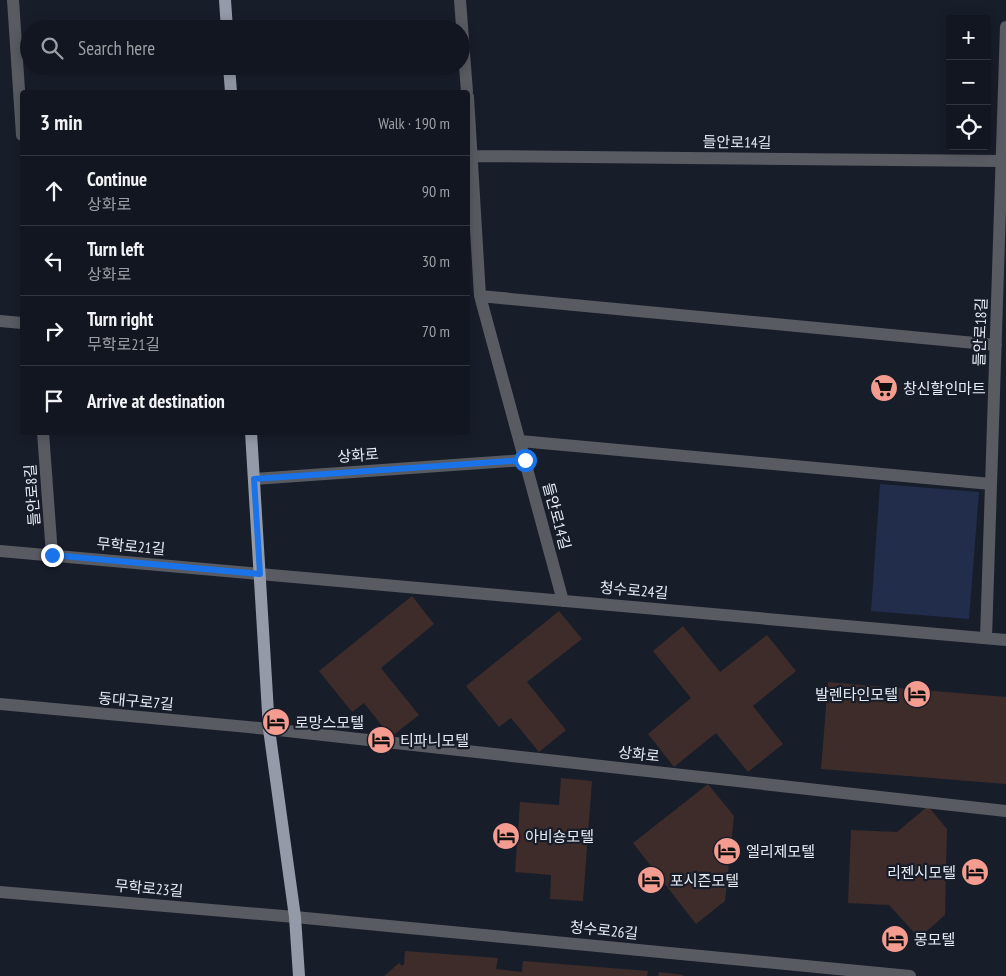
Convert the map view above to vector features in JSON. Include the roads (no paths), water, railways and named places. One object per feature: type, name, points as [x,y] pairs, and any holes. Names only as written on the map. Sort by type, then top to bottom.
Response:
[{"type":"main road","points":[[225,0],[226,20]]},
{"type":"main road","points":[[230,75],[231,90]]},
{"type":"main road","points":[[251,435],[269,729],[295,917],[299,976]]},
{"type":"street","points":[[13,0],[20,98]]},
{"type":"street","points":[[460,0],[462,20]]},
{"type":"street","name":"들안로18길","points":[[986,638],[1004,142],[1006,27]]},
{"type":"street","points":[[466,75],[467,90]]},
{"type":"street","name":"들안로14길","points":[[470,126],[480,296],[563,600]]},
{"type":"street","name":"들안로14길","points":[[472,156],[1002,161]]},
{"type":"street","points":[[480,296],[996,345]]},
{"type":"street","points":[[0,321],[20,323]]},
{"type":"street","name":"들안로8길","points":[[43,435],[52,555]]},
{"type":"street","points":[[520,441],[991,484]]},
{"type":"street","name":"상화로","points":[[254,479],[525,460]]},
{"type":"street","name":"무학로21길","points":[[0,551],[260,574]]},
{"type":"street","name":"청수로24길","points":[[260,574],[1006,640]]},
{"type":"street","name":"동대구로7길","points":[[0,704],[269,729]]},
{"type":"street","name":"상화로","points":[[269,729],[1006,811]]},
{"type":"street","name":"무학로23길","points":[[0,892],[295,917]]},
{"type":"street","name":"청수로26길","points":[[295,917],[910,976]]},
{"type":"place","name":"창신할인마트","points":[[884,388]]},
{"type":"place","name":"발렌타인모텔","points":[[917,694]]},
{"type":"place","name":"로망스모텔","points":[[276,722]]},
{"type":"place","name":"티파니모텔","points":[[381,740]]},
{"type":"place","name":"아비숑모텔","points":[[506,836]]},
{"type":"place","name":"엘리제모텔","points":[[727,851]]},
{"type":"place","name":"리젠시모텔","points":[[975,872]]},
{"type":"place","name":"포시즌모텔","points":[[651,880]]},
{"type":"place","name":"몽모텔","points":[[895,939]]}]
